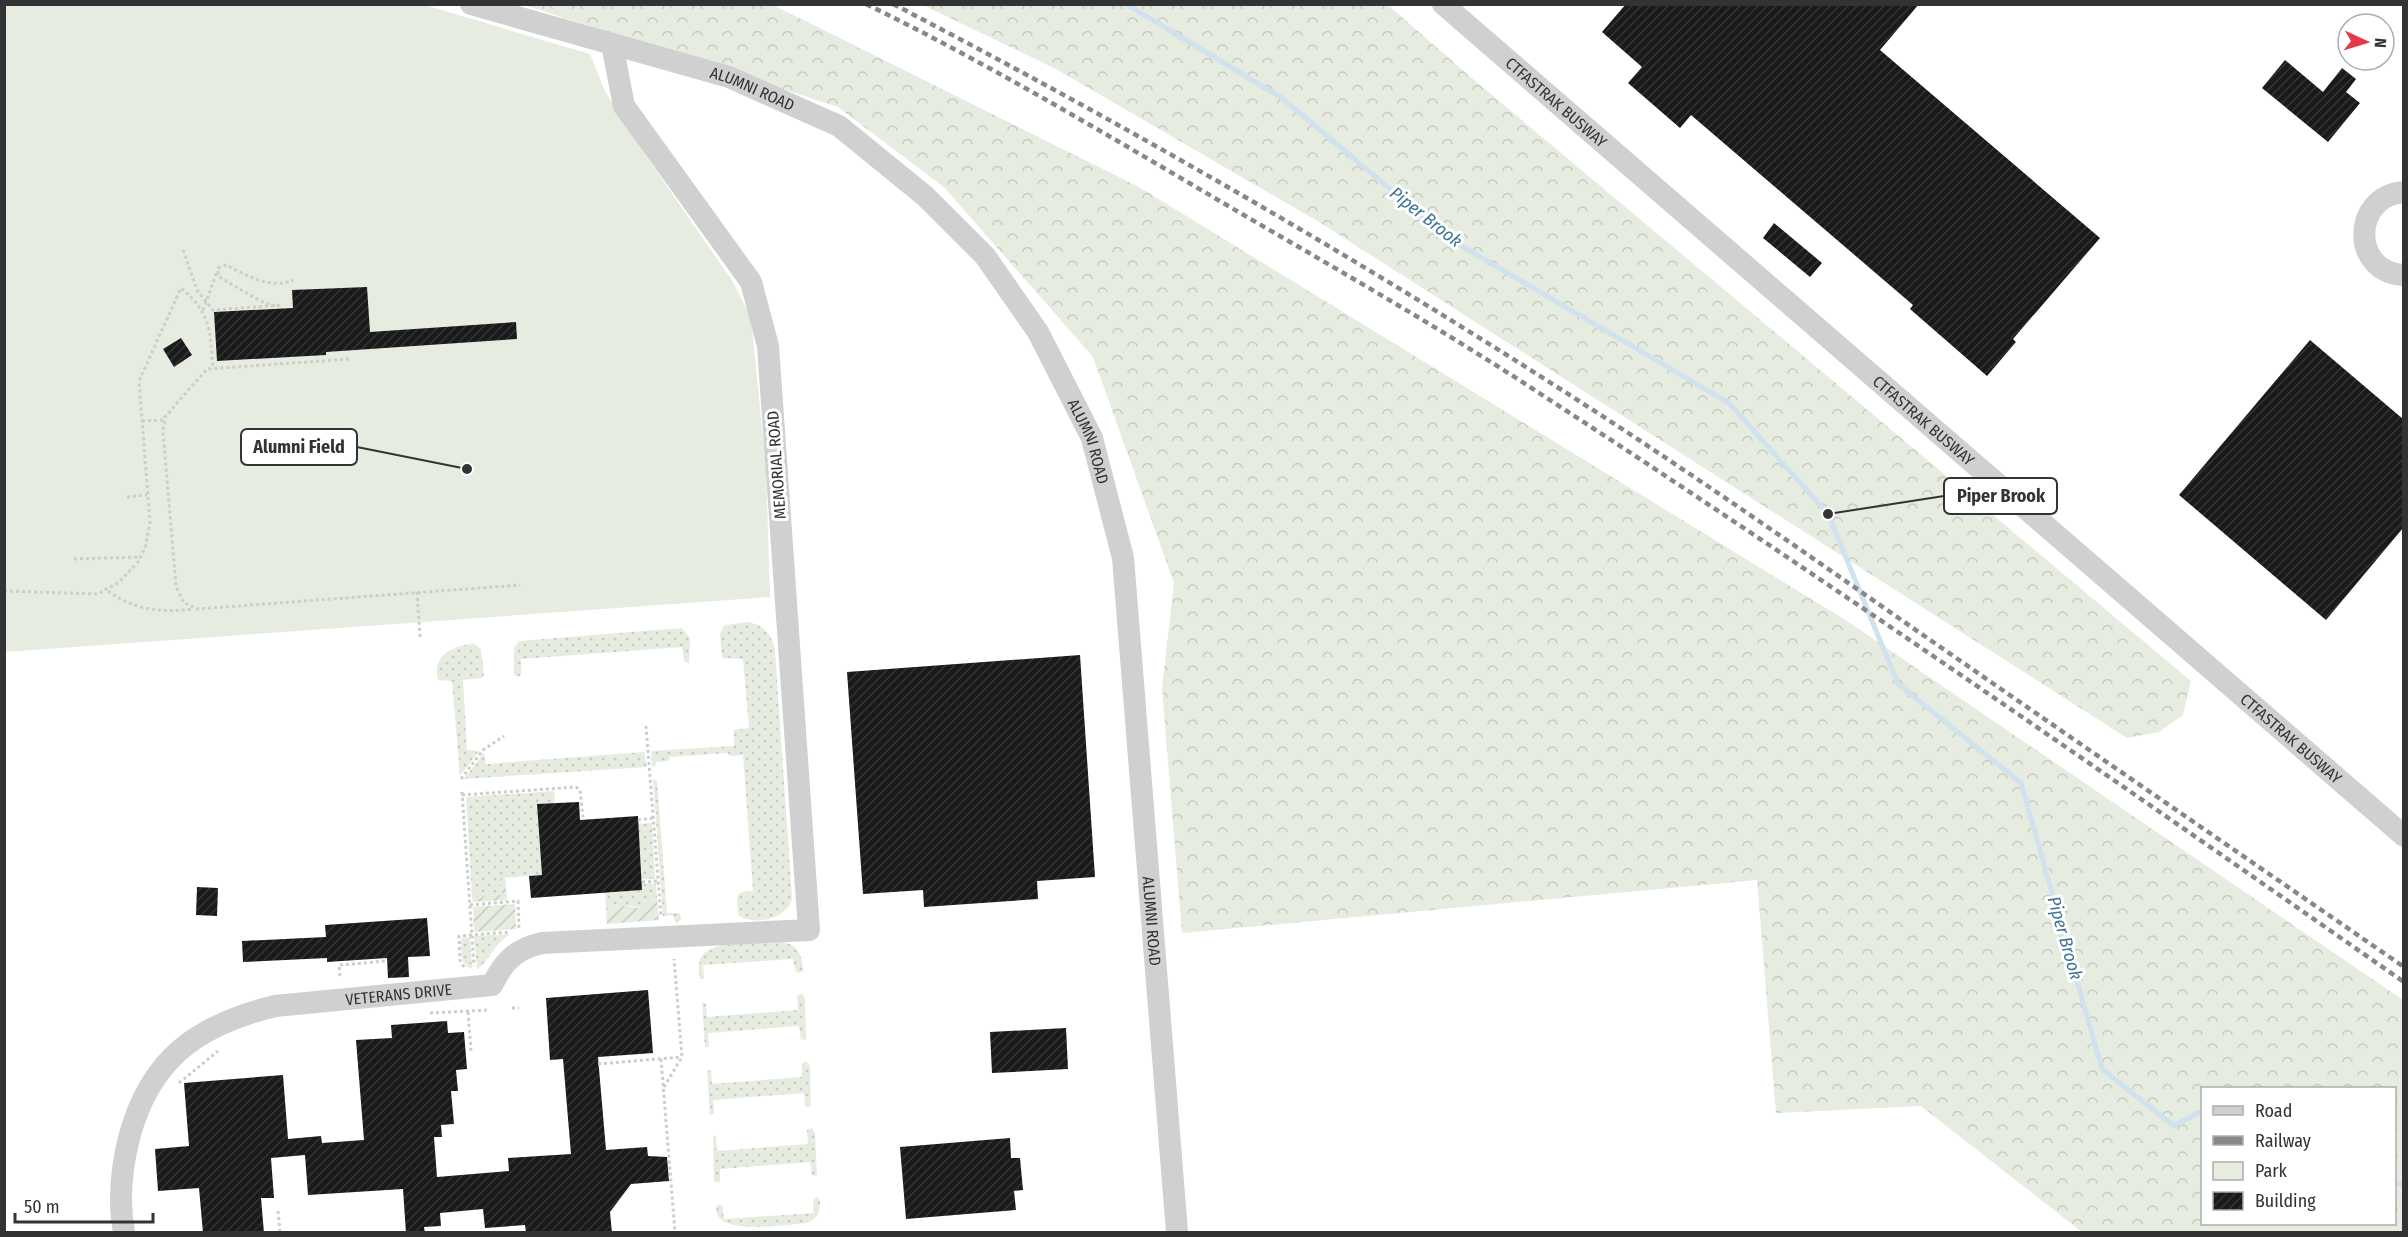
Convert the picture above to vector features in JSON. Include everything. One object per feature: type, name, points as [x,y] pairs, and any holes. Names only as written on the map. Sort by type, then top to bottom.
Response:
[{"type":"street","name":"ALUMNI ROAD","points":[[471,4],[729,77],[839,126],[925,196],[985,256],[1038,332],[1092,438],[1123,558],[1177,1233]]},
{"type":"street","name":"CTFASTRAK BUSWAY","points":[[1443,4],[2403,836]]},
{"type":"street","name":"MEMORIAL ROAD","points":[[612,44],[624,106],[729,248],[751,282],[760,310],[768,346],[809,930]]},
{"type":"street","points":[[2403,192],[2389,195],[2369,211],[2362,235],[2372,260],[2382,270],[2403,275]]},
{"type":"street","name":"VETERANS DRIVE","points":[[124,1233],[120,1191],[123,1162],[135,1116],[148,1088],[165,1062],[208,1029],[230,1019],[275,1006],[492,985],[501,967],[511,956],[525,947],[542,943],[809,930]]},
{"type":"path","points":[[183,250],[196,290],[213,310],[282,305]]},
{"type":"path","points":[[202,310],[217,271],[223,265],[267,282],[287,283],[293,280]]},
{"type":"path","points":[[217,271],[221,278],[275,306]]},
{"type":"path","points":[[4,591],[98,594],[108,591],[128,574],[140,557],[148,535],[139,381],[181,288],[202,310],[209,325],[213,369]]},
{"type":"path","points":[[193,609],[183,602],[176,586],[163,432],[164,420],[207,369],[349,358]]},
{"type":"path","points":[[142,421],[164,420]]},
{"type":"path","points":[[127,497],[147,495]]},
{"type":"path","points":[[74,559],[140,557]]},
{"type":"path","points":[[108,591],[122,601],[161,612],[520,585]]},
{"type":"path","points":[[417,592],[420,637]]},
{"type":"path","points":[[646,726],[661,922]]},
{"type":"path","points":[[461,779],[483,750],[504,736]]},
{"type":"path","points":[[474,971],[462,793],[576,787],[580,790],[583,817]]},
{"type":"path","points":[[638,820],[653,818]]},
{"type":"path","points":[[642,882],[658,880]]},
{"type":"path","points":[[470,904],[518,901],[520,932]]},
{"type":"path","points":[[664,1088],[682,1057],[674,959]]},
{"type":"path","points":[[340,976],[339,965],[386,961]]},
{"type":"path","points":[[468,1001],[471,1050]]},
{"type":"path","points":[[512,1008],[519,1008]]},
{"type":"path","points":[[175,1086],[206,1059],[225,1047]]},
{"type":"path","points":[[598,1064],[682,1057]]},
{"type":"path","points":[[661,1059],[675,1233]]},
{"type":"path","points":[[278,1211],[280,1233]]},
{"type":"green space","points":[[5,5],[425,5],[590,54],[604,89],[628,130],[733,282],[751,318],[766,469],[770,597],[5,652]]},
{"type":"green space","points":[[524,5],[773,5],[1139,187],[1847,621],[2403,1000],[2403,1232],[2082,1232],[1921,1106],[1776,1113],[1757,880],[1182,933],[1162,688],[1174,583],[1093,357],[945,188],[838,107]]},
{"type":"green space","points":[[923,5],[1388,5],[1474,80],[2191,681],[2183,715],[2159,732],[2127,738],[1319,222],[1056,69]]},
{"type":"green space","points":[[748,622],[767,632],[775,651],[792,898],[785,911],[761,920],[745,919],[738,915],[737,897],[741,892],[753,891],[743,755],[731,756],[727,753],[670,757],[668,761],[656,762],[652,767],[651,751],[734,746],[734,730],[749,728],[743,659],[722,658],[720,634],[725,625]]},
{"type":"green space","points":[[682,628],[690,638],[689,663],[684,661],[682,647],[521,659],[521,675],[518,677],[514,674],[514,648],[519,641]]},
{"type":"green space","points":[[474,644],[481,649],[484,675],[482,678],[463,680],[467,750],[479,751],[460,776],[452,681],[438,680],[437,672],[438,664],[446,653]]},
{"type":"green space","points":[[644,752],[647,767],[464,779],[484,753],[486,764]]},
{"type":"green space","points":[[653,779],[657,781],[667,913],[680,913],[681,919],[676,924],[673,915],[663,916]]},
{"type":"green space","points":[[554,791],[555,803],[537,805],[542,875],[501,878],[502,895],[472,897],[466,797]]},
{"type":"green space","points":[[652,823],[655,879],[642,879],[638,824]]},
{"type":"green space","points":[[500,878],[505,878],[507,900],[473,902],[472,897],[502,895]]},
{"type":"green space","points":[[656,883],[657,899],[649,900],[641,907],[620,905],[606,908],[605,893],[642,890],[642,884]]},
{"type":"green space","points":[[657,899],[659,920],[607,924],[606,908],[620,905],[639,908],[649,900]]},
{"type":"green space","points":[[515,904],[516,929],[474,932],[473,907]]},
{"type":"green space","points":[[511,934],[500,942],[477,969],[474,936]]},
{"type":"green space","points":[[470,937],[472,969],[465,964],[461,952],[461,938]]},
{"type":"green space","points":[[781,942],[791,945],[798,951],[803,970],[800,973],[796,972],[793,959],[703,965],[704,979],[700,979],[699,961],[708,951],[716,947],[739,943]]},
{"type":"green space","points":[[802,994],[805,998],[806,1040],[801,1039],[799,1026],[708,1033],[709,1047],[705,1047],[702,1002],[706,1004],[707,1017],[798,1010],[797,996]]},
{"type":"green space","points":[[805,1061],[810,1065],[811,1107],[805,1106],[804,1093],[713,1100],[714,1114],[710,1115],[707,1069],[711,1071],[712,1084],[802,1077],[802,1064]]},
{"type":"green space","points":[[812,1128],[815,1133],[817,1176],[812,1175],[810,1162],[720,1169],[720,1182],[714,1182],[713,1135],[716,1137],[717,1151],[808,1144],[807,1130]]},
{"type":"green space","points":[[817,1197],[820,1200],[817,1215],[813,1220],[805,1223],[751,1227],[725,1222],[718,1215],[717,1205],[722,1205],[724,1219],[814,1213],[813,1200]]},
{"type":"building","points":[[1626,4],[1919,4],[1880,50],[2100,238],[2013,339],[2016,342],[1987,376],[1910,309],[1913,305],[1691,115],[1680,128],[1628,83],[1642,67],[1602,32]]},
{"type":"building","points":[[2285,60],[2323,92],[2339,72],[2347,72],[2356,79],[2346,92],[2360,103],[2328,142],[2262,88]]},
{"type":"building","points":[[1774,223],[1822,263],[1810,277],[1763,238]]},
{"type":"building","points":[[367,287],[370,332],[516,322],[517,339],[326,352],[326,355],[217,361],[214,312],[293,308],[292,290]]},
{"type":"building","points":[[181,338],[192,355],[174,367],[163,349]]},
{"type":"building","points":[[2310,340],[2403,419],[2403,528],[2326,620],[2179,495]]},
{"type":"building","points":[[1080,655],[1095,877],[1037,881],[1038,899],[924,907],[923,890],[863,894],[847,672]]},
{"type":"building","points":[[579,802],[580,820],[638,816],[642,890],[531,898],[529,876],[542,875],[537,804]]},
{"type":"building","points":[[197,887],[218,888],[217,916],[196,915]]},
{"type":"building","points":[[427,918],[430,956],[408,957],[409,977],[388,978],[387,958],[327,962],[327,958],[243,962],[242,941],[326,937],[325,925]]},
{"type":"building","points":[[648,990],[653,1053],[598,1057],[606,1150],[647,1147],[648,1156],[667,1157],[669,1181],[631,1184],[610,1212],[612,1233],[526,1233],[525,1225],[485,1228],[483,1209],[440,1213],[441,1226],[424,1227],[425,1233],[406,1233],[403,1189],[308,1195],[305,1155],[271,1158],[274,1198],[261,1198],[264,1233],[203,1233],[199,1188],[158,1191],[155,1149],[189,1146],[184,1083],[283,1075],[288,1139],[321,1136],[322,1143],[364,1140],[356,1040],[392,1038],[391,1025],[447,1021],[448,1033],[464,1032],[467,1069],[456,1070],[458,1091],[451,1091],[454,1124],[441,1125],[442,1137],[434,1137],[437,1177],[509,1171],[508,1158],[571,1154],[563,1059],[550,1060],[546,998]]},
{"type":"building","points":[[1066,1028],[1068,1069],[992,1073],[990,1032]]},
{"type":"building","points":[[1010,1138],[1011,1158],[1020,1158],[1023,1190],[1014,1191],[1016,1210],[906,1219],[900,1147]]},
{"type":"waterway","name":"Piper Brook","points":[[1126,4],[1282,98],[1448,238],[1729,403],[1828,514],[1898,684],[2021,783],[2102,1069],[2174,1126],[2201,1112]]},
{"type":"waterway","name":"Piper Brook","points":[[2396,1184],[2404,1184]]},
{"type":"railway","points":[[866,4],[962,53],[1056,106],[1389,300],[1497,366],[1862,608],[2404,982]]},
{"type":"railway","points":[[893,4],[1068,97],[1241,195],[1411,296],[1579,401],[1741,508],[2404,967]]},
{"type":"place","name":"Alumni Field","points":[[467,469]]},
{"type":"place","name":"Piper Brook","points":[[1828,514]]}]
